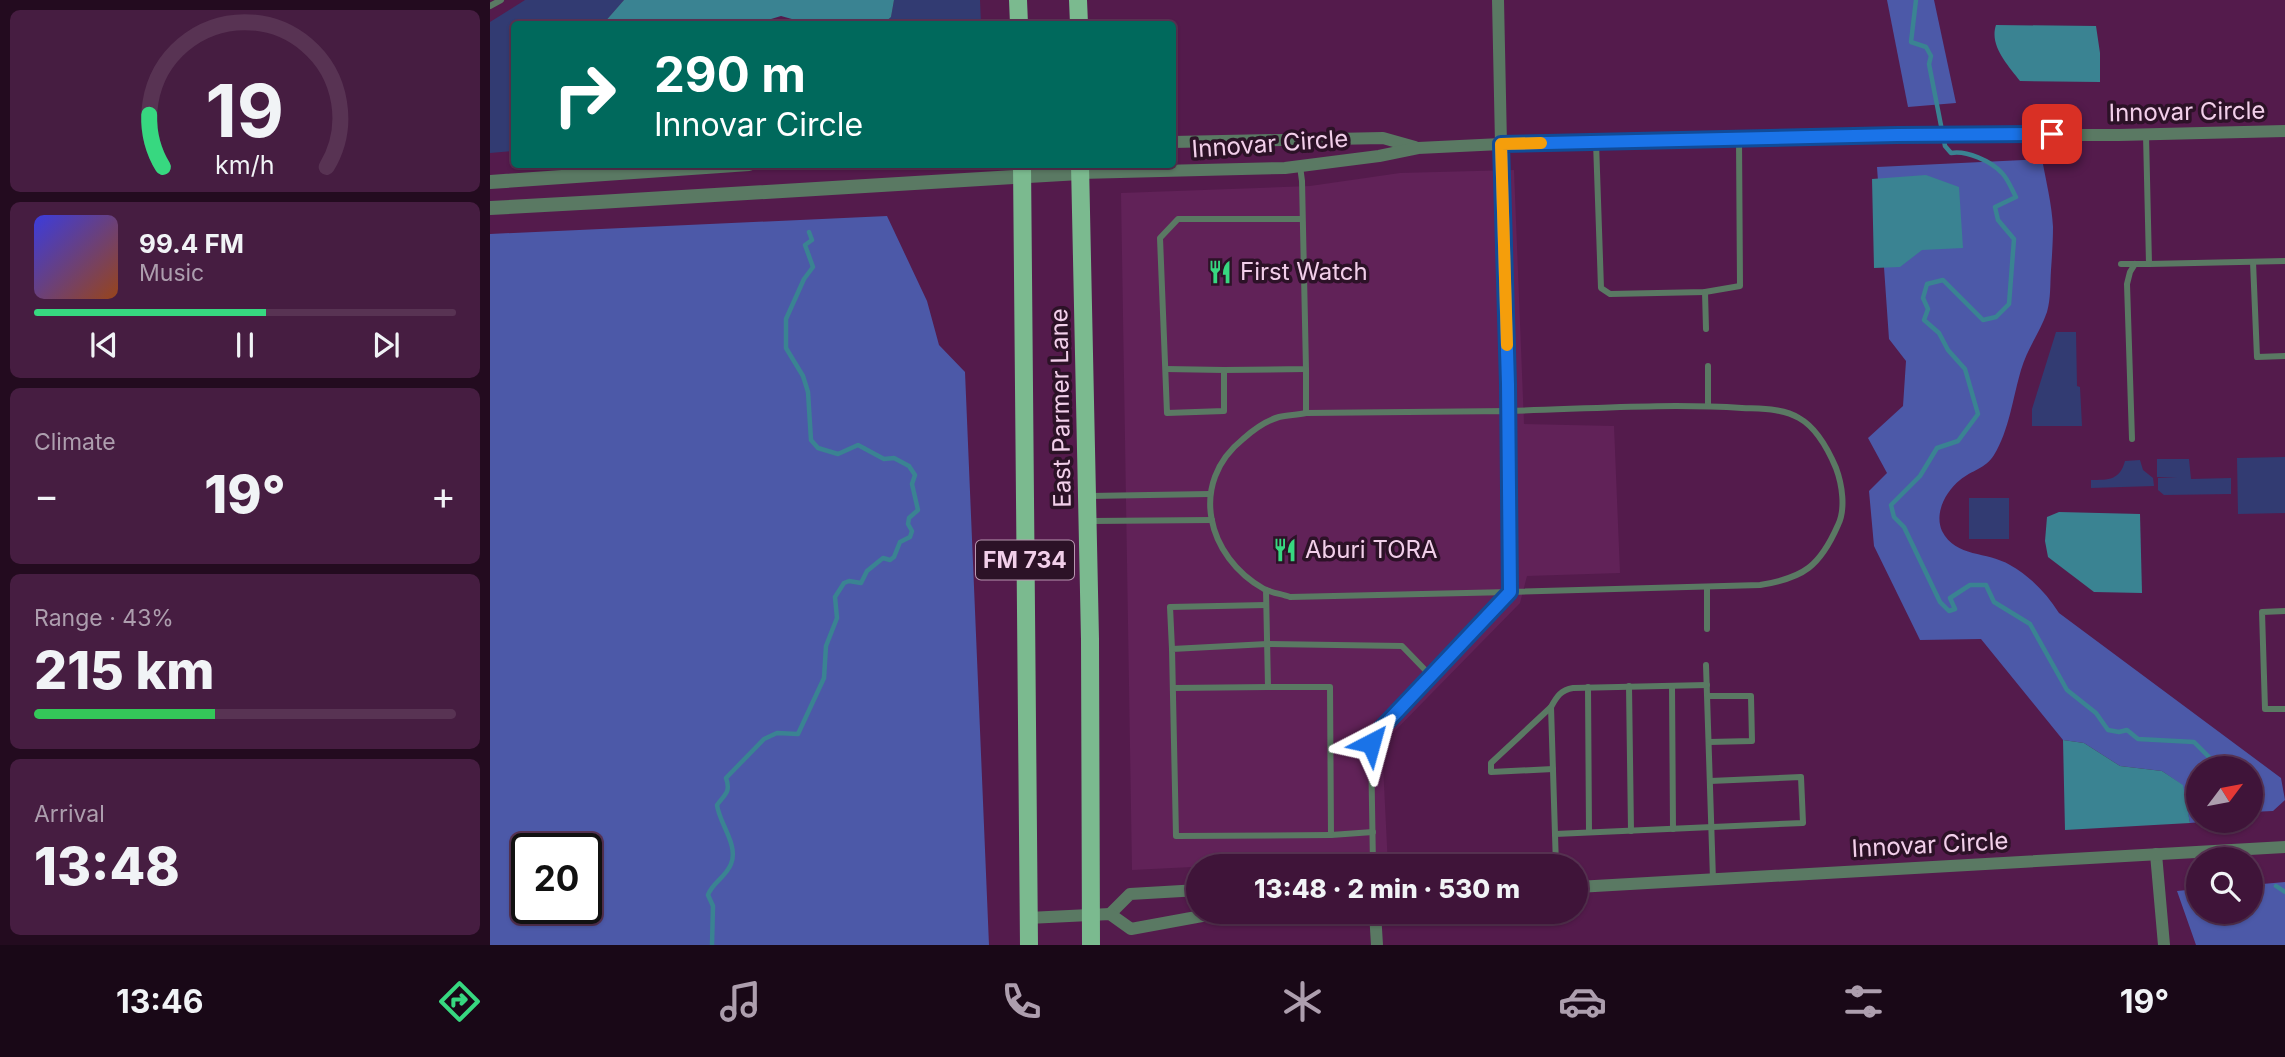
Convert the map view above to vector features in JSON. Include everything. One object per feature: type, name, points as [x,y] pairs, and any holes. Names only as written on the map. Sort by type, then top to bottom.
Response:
[{"type":"main road","points":[[1018,0],[1019,21]]},
{"type":"main road","points":[[1078,0],[1079,21]]},
{"type":"main road","name":"East Parmer Lane","points":[[1080,169],[1088,521],[1091,945]]},
{"type":"main road","name":"East Parmer Lane","points":[[1022,170],[1029,945]]},
{"type":"street","points":[[1498,0],[1501,144]]},
{"type":"street","name":"Innovar Circle","points":[[1176,168],[1300,166],[1418,148],[1501,144],[1897,135],[2146,135],[2285,131]]},
{"type":"street","name":"Innovar Circle","points":[[1176,142],[1383,138],[1418,148]]},
{"type":"street","points":[[490,182],[691,168]]},
{"type":"street","name":"Innovar Circle","points":[[1080,169],[1153,168]]},
{"type":"street","points":[[490,208],[1022,170],[1080,169]]},
{"type":"street","name":"Innovar Circle","points":[[1588,886],[2285,847]]},
{"type":"street","points":[[2155,854],[2164,945]]},
{"type":"street","points":[[1110,914],[1130,894],[1186,891]]},
{"type":"street","points":[[1028,918],[1110,914],[1131,929],[1186,919]]},
{"type":"street","points":[[1376,924],[1377,945]]},
{"type":"lane","points":[[490,6],[501,0]]},
{"type":"lane","points":[[2146,135],[2149,264]]},
{"type":"lane","points":[[1596,142],[1601,288],[1610,295],[1705,292],[1740,286],[1739,139]]},
{"type":"lane","points":[[1373,854],[1371,743],[1376,734],[1510,592],[1509,411],[1501,144]]},
{"type":"lane","points":[[1300,166],[1306,414]]},
{"type":"lane","points":[[1224,370],[1224,411],[1167,413],[1160,238],[1178,219],[1302,219]]},
{"type":"lane","points":[[2121,264],[2285,261]]},
{"type":"lane","points":[[2253,262],[2257,357],[2285,356]]},
{"type":"lane","points":[[2132,439],[2127,284],[2135,264]]},
{"type":"lane","points":[[1705,292],[1706,329]]},
{"type":"lane","points":[[1707,366],[1708,406]]},
{"type":"lane","points":[[1166,369],[1306,369]]},
{"type":"lane","points":[[1708,406],[1785,411],[1800,418],[1813,429],[1829,451],[1839,474],[1841,520],[1826,551],[1807,570],[1785,581],[1707,587],[1290,597],[1266,590],[1229,559],[1220,545],[1212,520],[1209,494],[1219,464],[1236,444],[1257,427],[1278,418],[1306,414],[1708,406]]},
{"type":"lane","points":[[1087,496],[1209,494]]},
{"type":"lane","points":[[1088,521],[1212,520]]},
{"type":"lane","points":[[1707,587],[1707,629]]},
{"type":"lane","points":[[1266,590],[1268,687]]},
{"type":"lane","points":[[1266,605],[1170,607],[1176,836],[1331,835],[1373,832]]},
{"type":"lane","points":[[2285,611],[2262,612],[2265,709],[2285,709]]},
{"type":"lane","points":[[1172,649],[1267,644],[1402,646],[1431,676]]},
{"type":"lane","points":[[1706,665],[1713,879]]},
{"type":"lane","points":[[1553,769],[1491,772],[1491,763],[1551,707],[1565,689],[1707,685]]},
{"type":"lane","points":[[1629,686],[1631,831]]},
{"type":"lane","points":[[1672,686],[1674,829]]},
{"type":"lane","points":[[1173,688],[1330,687],[1331,835]]},
{"type":"lane","points":[[1588,687],[1590,832]]},
{"type":"lane","points":[[1707,696],[1751,696],[1752,741],[1709,742]]},
{"type":"lane","points":[[1551,707],[1556,854]]},
{"type":"lane","points":[[1555,834],[1803,823],[1801,777],[1710,781]]},
{"type":"shaded area","points":[[525,0],[624,0],[606,21],[511,21],[511,151],[490,153],[490,22]]},
{"type":"shaded area","points":[[624,0],[894,0],[891,17],[886,21],[799,21],[781,16],[765,21],[606,21]]},
{"type":"shaded area","points":[[894,0],[980,0],[981,21],[886,21],[891,17]]},
{"type":"shaded area","points":[[1887,0],[1934,0],[1956,103],[1908,107]]},
{"type":"shaded area","points":[[1996,25],[2096,26],[2100,82],[2020,81],[1997,48]]},
{"type":"shaded area","points":[[2042,159],[2053,227],[2047,312],[2024,362],[1999,446],[1987,463],[1960,480],[1950,490],[1940,510],[1940,524],[1948,540],[1955,546],[2001,561],[2024,574],[2043,592],[2059,613],[2251,756],[2186,756],[2186,804],[2182,785],[2162,771],[2120,766],[2084,743],[2063,740],[1981,639],[1920,640],[1874,546],[1869,491],[1887,473],[1868,438],[1903,406],[1906,361],[1889,339],[1877,167]]},
{"type":"shaded area","points":[[1514,170],[1524,424],[1614,426],[1620,573],[1527,576],[1520,603],[1382,744],[1387,854],[1186,854],[1186,867],[1132,870],[1121,193],[1310,186],[1400,173]]},
{"type":"shaded area","points":[[1926,175],[1959,187],[1963,248],[1922,250],[1900,267],[1874,268],[1872,179]]},
{"type":"shaded area","points":[[887,216],[927,301],[939,345],[965,372],[989,945],[490,945],[490,234]]},
{"type":"shaded area","points":[[2056,332],[2076,332],[2077,386],[2080,387],[2082,426],[2032,426],[2032,409]]},
{"type":"shaded area","points":[[2285,457],[2285,513],[2238,514],[2237,458]]},
{"type":"shaded area","points":[[2157,459],[2189,459],[2191,479],[2231,478],[2231,494],[2164,495],[2158,490],[2158,478],[2177,477],[2157,477]]},
{"type":"shaded area","points":[[2140,460],[2143,470],[2153,478],[2154,486],[2091,488],[2091,480],[2113,478],[2120,472],[2125,461]]},
{"type":"shaded area","points":[[1969,498],[2009,498],[2009,539],[1969,539]]},
{"type":"shaded area","points":[[2059,512],[2140,514],[2142,593],[2094,592],[2048,557],[2045,541],[2047,517]]},
{"type":"shaded area","points":[[2063,740],[2084,743],[2120,766],[2162,771],[2183,785],[2186,823],[2065,830]]},
{"type":"shaded area","points":[[2263,765],[2281,778],[2285,800],[2273,811],[2263,811]]},
{"type":"shaded area","points":[[2285,882],[2285,945],[2196,945],[2189,924],[2263,924],[2263,884]]},
{"type":"shaded area","points":[[2186,890],[2186,917],[2177,891]]},
{"type":"waterway","points":[[1916,0],[1911,42],[1926,47],[1931,56],[1929,64],[1945,146],[1951,153],[1971,155],[1992,164],[2004,175],[2016,197],[1995,207],[1998,220],[2014,239],[2009,304],[1996,317],[1983,320],[1943,280],[1927,284],[1923,298],[1928,309],[1924,320],[1939,333],[1948,350],[1965,369],[1978,414],[1958,441],[1937,448],[1920,476],[1891,505],[1894,517],[1904,527],[1940,602],[1949,611],[1955,609],[1950,598],[1970,585],[1986,585],[1994,602],[2030,624],[2067,690],[2096,713],[2108,730],[2127,730],[2138,739],[2194,742],[2208,756]]},
{"type":"waterway","points":[[712,945],[713,906],[708,895],[729,869],[733,857],[731,842],[717,805],[727,790],[726,778],[764,739],[777,733],[798,734],[824,678],[826,646],[837,618],[835,597],[844,583],[861,583],[867,571],[883,558],[890,560],[894,557],[900,542],[910,537],[912,531],[908,524],[909,518],[918,510],[912,484],[915,475],[909,466],[894,458],[884,459],[858,445],[838,454],[818,448],[811,440],[808,392],[803,376],[786,348],[786,319],[804,279],[813,267],[805,245],[812,240],[809,232]]},
{"type":"waterway","points":[[2276,886],[2285,892]]},
{"type":"slow traffic","points":[[1507,345],[1501,144],[1541,143]]},
{"type":"place","name":"First Watch","points":[[1220,272]]},
{"type":"place","name":"Aburi TORA","points":[[1285,550]]},
{"type":"route","points":[[1371,743],[1376,734],[1510,592],[1508,384],[1501,144],[2052,134]]}]
